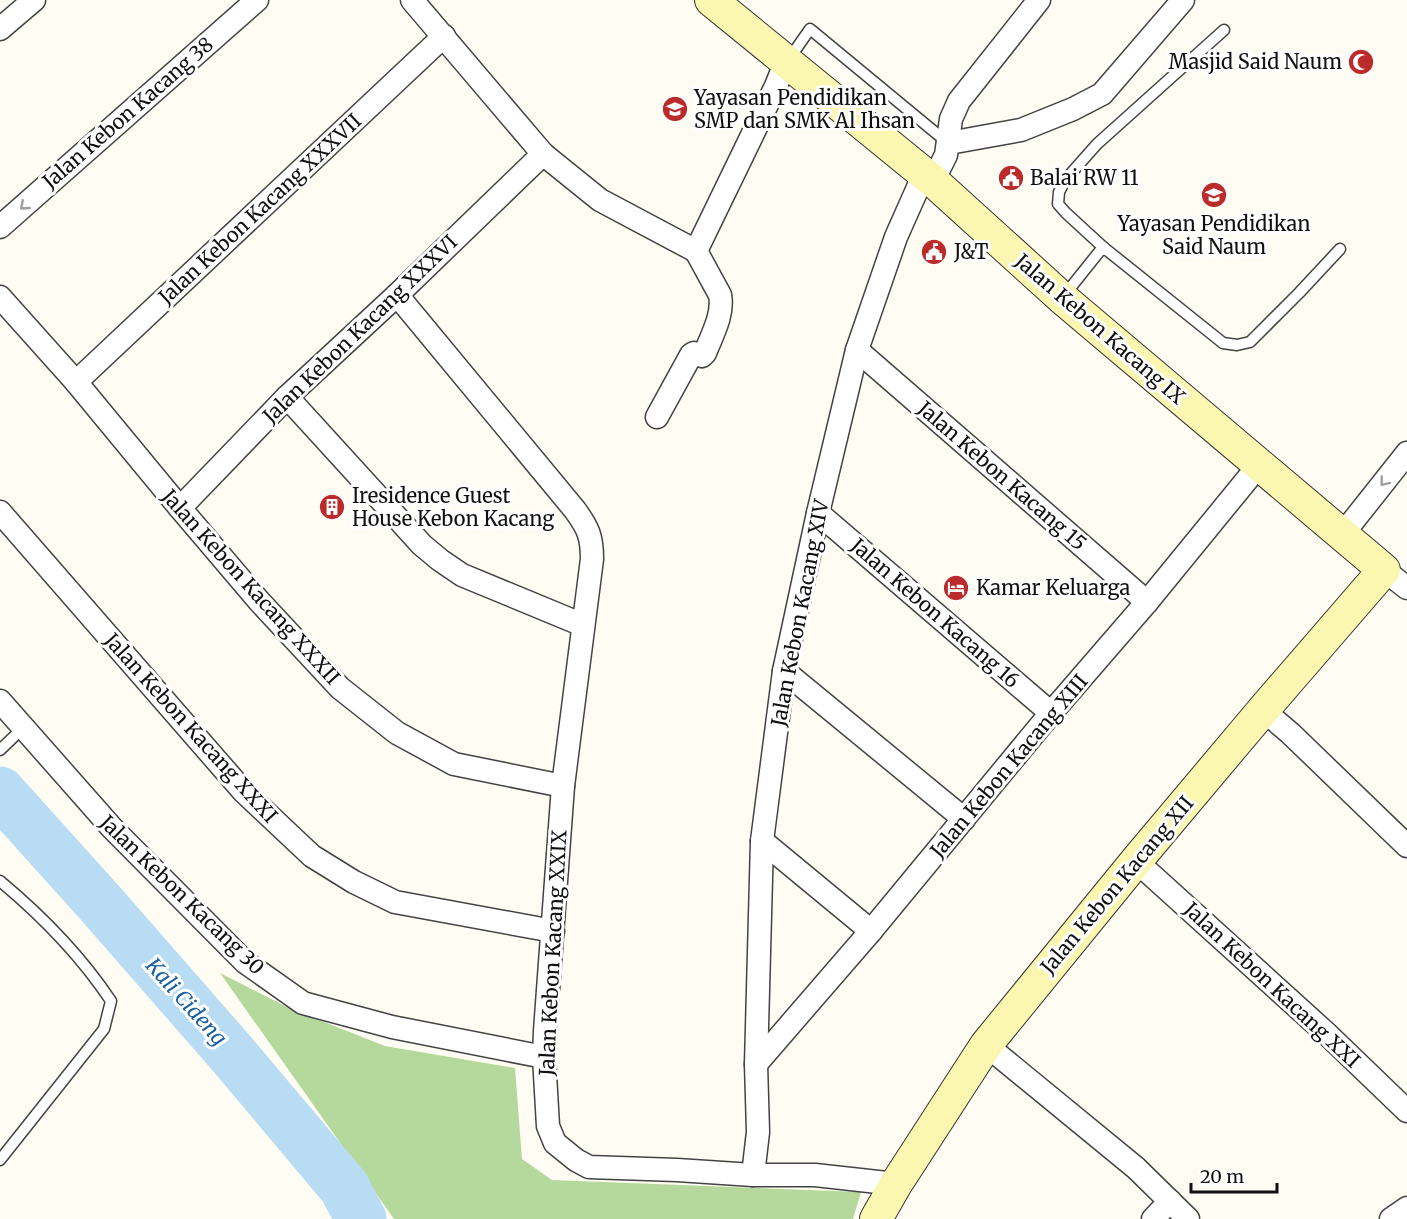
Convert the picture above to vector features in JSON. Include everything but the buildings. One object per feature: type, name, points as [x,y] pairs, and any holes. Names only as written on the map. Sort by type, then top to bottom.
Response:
[{"type":"street","points":[[0,29],[34,0]]},
{"type":"street","name":"Jalan Kebon Kacang 38","points":[[0,227],[257,0]]},
{"type":"street","points":[[412,0],[543,154],[600,200],[696,251],[720,295],[720,313],[705,353],[702,356],[694,353],[691,355],[657,417]]},
{"type":"street","name":"Jalan Kebon Kacang IX","points":[[711,0],[928,178],[1062,298],[1396,579]]},
{"type":"street","name":"Jalan Kebon Kacang XIV","points":[[753,1175],[758,1132],[756,1064],[762,841],[784,671],[818,513],[857,350],[896,237],[928,178],[946,155],[951,119],[959,101],[1039,0]]},
{"type":"street","points":[[949,143],[1021,130],[1073,109],[1102,93],[1183,0]]},
{"type":"street","name":"Jalan Kebon Kacang XXXVII","points":[[76,382],[444,36]]},
{"type":"street","points":[[696,251],[771,97],[786,61]]},
{"type":"street","name":"Jalan Kebon Kacang XXXVI","points":[[180,508],[287,397],[543,154]]},
{"type":"street","name":"Jalan Kebon Kacang XXIX","points":[[397,294],[575,510],[586,525],[592,542],[592,558],[563,786],[545,1031],[544,1057],[548,1126],[555,1143],[576,1161],[589,1167],[753,1175],[815,1175],[896,1184]]},
{"type":"street","name":"Jalan Kebon Kacang XXXII","points":[[0,297],[76,382],[259,601],[340,688],[397,733],[454,764],[563,786]]},
{"type":"street","name":"Jalan Kebon Kacang 15","points":[[857,350],[1147,602]]},
{"type":"street","points":[[287,397],[422,545],[440,560],[462,575],[583,625]]},
{"type":"street","points":[[1342,535],[1407,453]]},
{"type":"street","name":"Jalan Kebon Kacang XIII","points":[[756,1064],[871,931],[1259,465]]},
{"type":"street","name":"Jalan Kebon Kacang XXXI","points":[[0,512],[244,792],[312,856],[354,882],[395,902],[553,931]]},
{"type":"street","name":"Jalan Kebon Kacang 16","points":[[818,513],[1052,713]]},
{"type":"street","name":"Jalan Kebon Kacang XII","points":[[876,1219],[986,1045],[1263,710],[1396,579]]},
{"type":"street","points":[[784,671],[964,819]]},
{"type":"street","name":"Jalan Kebon Kacang 30","points":[[0,701],[112,828],[245,962],[303,1003],[392,1027],[544,1057]]},
{"type":"street","points":[[1263,710],[1290,733],[1407,846]]},
{"type":"street","points":[[762,841],[871,931]]},
{"type":"street","name":"Jalan Kebon Kacang XXI","points":[[1136,861],[1327,1034],[1407,1111]]},
{"type":"street","points":[[986,1045],[1136,1168],[1188,1219]]},
{"type":"street","points":[[1153,1219],[1170,1201]]},
{"type":"street","points":[[1391,1219],[1407,1208]]},
{"type":"lane","points":[[786,61],[810,29],[949,143]]},
{"type":"lane","points":[[1224,30],[1097,144],[1062,185],[1058,204],[1103,247],[1223,343],[1237,345],[1250,342],[1340,249]]},
{"type":"lane","points":[[1062,298],[1103,247]]},
{"type":"lane","points":[[0,750],[23,728]]},
{"type":"lane","points":[[0,880],[29,905],[90,971],[111,1001],[104,1029],[0,1160]]},
{"type":"green space","points":[[220,973],[289,1008],[385,1046],[515,1068],[522,1159],[552,1180],[861,1192],[853,1219],[394,1219]]},
{"type":"waterway","name":"Kali Cideng","points":[[0,792],[232,1054],[344,1187],[361,1219]]},
{"type":"place","name":"Masjid Said Naum","points":[[1361,62]]},
{"type":"place","name":"Yayasan Pendidikan SMP dan SMK Al Ihsan","points":[[675,109]]},
{"type":"place","name":"Balai RW 11","points":[[1011,178]]},
{"type":"place","name":"Yayasan Pendidikan Said Naum","points":[[1214,195]]},
{"type":"place","name":"J&T","points":[[934,252]]},
{"type":"place","name":"Iresidence Guest House Kebon Kacang","points":[[332,507]]},
{"type":"place","name":"Kamar Keluarga","points":[[956,588]]}]
